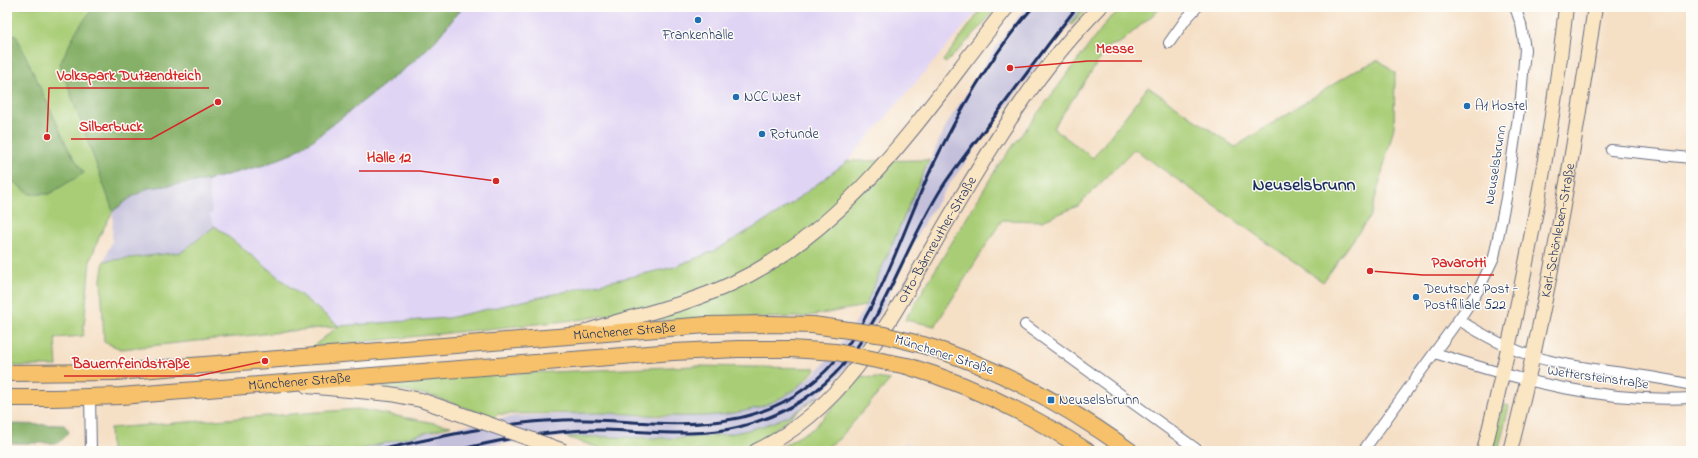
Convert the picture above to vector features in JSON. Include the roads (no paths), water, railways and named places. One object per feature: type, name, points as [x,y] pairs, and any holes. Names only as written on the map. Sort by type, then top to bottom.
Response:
[{"type":"main road","points":[[570,336],[676,305],[713,292],[764,267],[803,240],[848,201],[902,142],[1007,7]]},
{"type":"main road","name":"Otto-Bärnreuther-Straße","points":[[756,451],[788,434],[813,415],[830,400],[853,373],[886,326],[979,167],[1018,107],[1059,52],[1100,7]]},
{"type":"main road","name":"Karl-Schönleben-Straße","points":[[1484,451],[1509,347],[1541,186],[1566,7]]},
{"type":"main road","name":"Karl-Schönleben-Straße","points":[[1510,451],[1528,382],[1565,191],[1595,7]]},
{"type":"main road","name":"Münchener Straße","points":[[7,373],[91,372],[265,361],[707,325],[813,325],[884,335],[923,345],[974,362],[1027,387],[1076,415],[1130,451]]},
{"type":"main road","name":"Münchener Straße","points":[[7,398],[90,397],[285,384],[673,352],[738,349],[791,349],[836,352],[907,366],[984,393],[1039,421],[1087,451]]},
{"type":"main road","points":[[90,397],[91,372]]},
{"type":"main road","points":[[285,384],[390,394],[421,400],[564,451]]},
{"type":"street","points":[[1169,43],[1186,19],[1197,7]]},
{"type":"street","name":"Neuselsbrunn","points":[[1363,451],[1459,320],[1479,289],[1494,257],[1499,235],[1521,97],[1525,49],[1521,24],[1515,7]]},
{"type":"street","points":[[1611,150],[1691,158]]},
{"type":"street","points":[[1459,320],[1490,339],[1509,347]]},
{"type":"street","points":[[1025,325],[1199,451]]},
{"type":"street","name":"Wettersteinstraße","points":[[1509,347],[1533,356],[1566,364],[1659,377],[1691,385]]},
{"type":"street","points":[[1435,353],[1502,375]]},
{"type":"street","name":"Wettersteinstraße","points":[[1502,375],[1528,382],[1657,400],[1691,398]]},
{"type":"street","points":[[90,397],[91,451]]},
{"type":"railway","points":[[374,451],[468,431],[540,421],[585,420],[691,424],[733,419],[777,405],[812,383],[840,355],[863,321],[883,283],[933,165],[954,123],[990,63],[1033,7]]},
{"type":"railway","points":[[454,451],[510,439],[566,431],[604,430],[689,433],[723,430],[739,427],[783,411],[818,389],[845,362],[867,331],[943,186],[1077,7]]},
{"type":"place","name":"Frankenhalle","points":[[698,20]]},
{"type":"place","name":"Messe","points":[[1010,68]]},
{"type":"place","name":"NCC West","points":[[736,97]]},
{"type":"place","name":"Silberbuck","points":[[218,102]]},
{"type":"place","name":"A1 Hostel","points":[[1467,106]]},
{"type":"place","name":"Rotunde","points":[[762,134]]},
{"type":"place","name":"Volkspark Dutzendteich","points":[[47,137]]},
{"type":"place","name":"Halle 12","points":[[496,181]]},
{"type":"place","name":"Pavarotti","points":[[1370,271]]},
{"type":"place","name":"Deutsche Post - Postfiliale 522","points":[[1416,297]]},
{"type":"place","name":"Bauernfeindstraße","points":[[265,361]]},
{"type":"place","name":"Neuselsbrunn","points":[[1051,400]]},
{"type":"district","name":"Neuselsbrunn","points":[[1304,186]]}]
